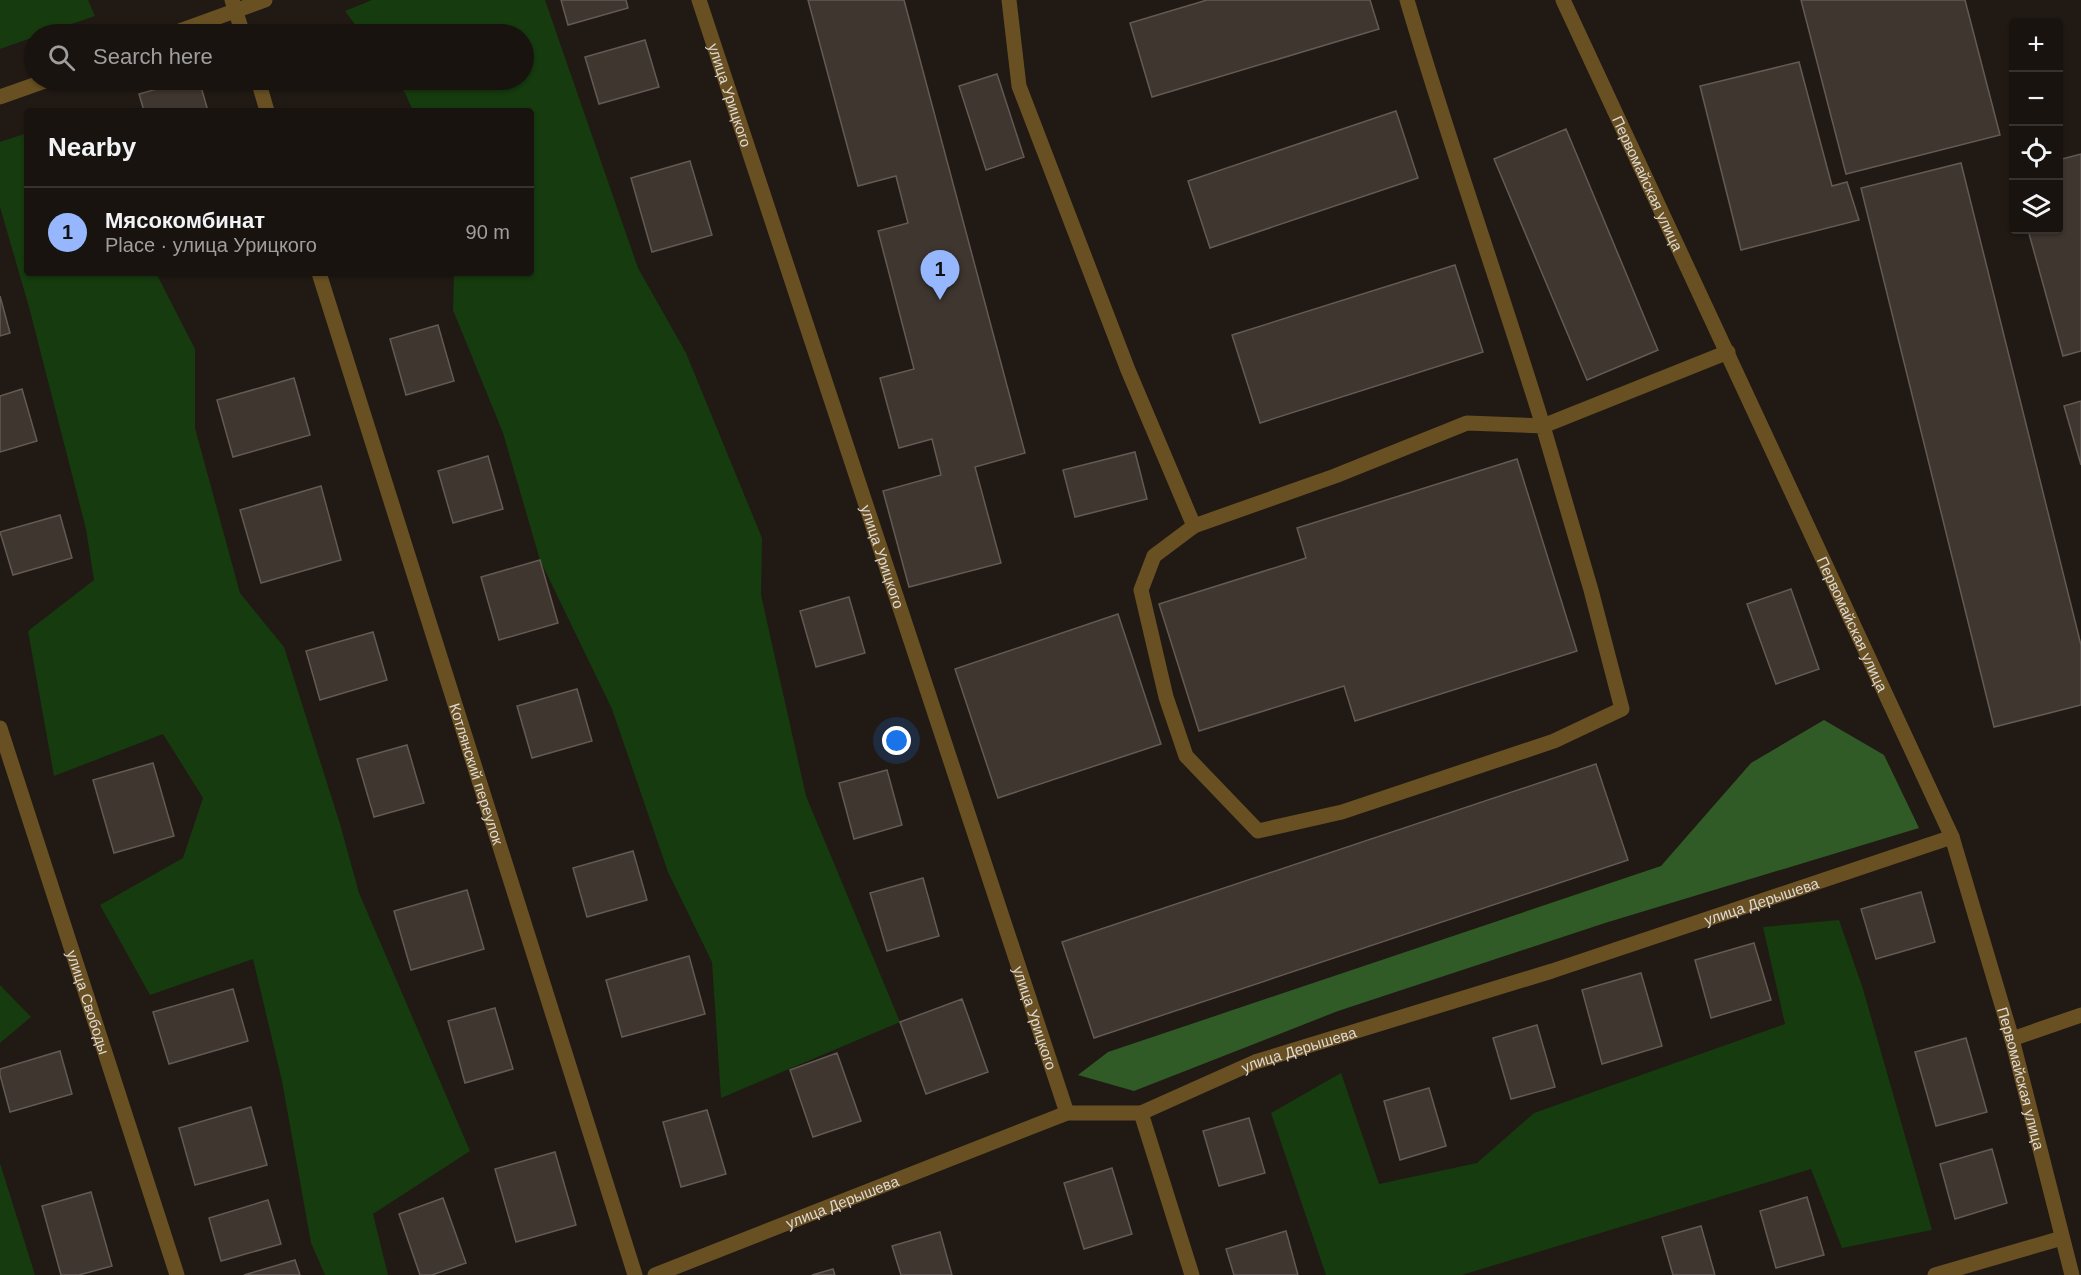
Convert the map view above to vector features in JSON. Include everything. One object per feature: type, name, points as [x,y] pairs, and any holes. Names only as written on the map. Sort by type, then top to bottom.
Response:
[{"type":"street","points":[[193,24],[234,5],[265,0]]},
{"type":"street","name":"улица Урицкого","points":[[699,0],[1067,1113]]},
{"type":"street","points":[[1009,0],[1019,86],[1128,370],[1194,526]]},
{"type":"street","points":[[1407,0],[1438,104],[1543,426],[1622,709],[1554,741],[1342,812],[1258,831],[1186,756],[1166,697],[1141,590],[1155,556],[1194,526],[1335,476],[1467,423],[1543,426],[1728,352]]},
{"type":"street","name":"Первомайская улица","points":[[1563,0],[1952,837],[2012,1039],[2072,1275]]},
{"type":"street","points":[[234,5],[240,24]]},
{"type":"street","points":[[0,97],[24,88]]},
{"type":"street","points":[[261,90],[266,108]]},
{"type":"street","name":"Котлянский переулок","points":[[320,276],[636,1275]]},
{"type":"street","name":"улица Свободы","points":[[0,728],[177,1275]]},
{"type":"street","name":"улица Дерышева","points":[[655,1275],[1067,1113],[1141,1113],[1255,1062],[1552,971],[1952,837]]},
{"type":"street","points":[[2012,1039],[2081,1015]]},
{"type":"street","points":[[1141,1113],[1192,1275]]},
{"type":"street","points":[[1935,1275],[2062,1238]]},
{"type":"green space","points":[[0,0],[88,0],[95,16],[72,24],[24,24],[24,41],[0,49]]},
{"type":"green space","points":[[372,0],[545,0],[638,268],[686,353],[762,538],[761,595],[806,796],[900,1022],[721,1098],[712,962],[668,872],[612,709],[540,560],[503,433],[453,310],[454,276],[534,276],[534,108],[412,108],[403,90],[534,90],[534,24],[355,24],[345,11]]},
{"type":"green space","points":[[24,134],[24,276],[158,276],[195,349],[195,428],[240,593],[284,647],[340,824],[359,893],[470,1151],[373,1214],[388,1275],[325,1275],[311,1243],[282,1081],[253,959],[150,995],[100,905],[183,858],[203,798],[163,734],[54,776],[28,631],[94,580],[86,529],[29,307],[0,207],[0,142]]},
{"type":"green space","points":[[1824,720],[1884,755],[1919,828],[1605,923],[1338,1011],[1134,1091],[1078,1075],[1108,1052],[1661,866],[1751,763]]},
{"type":"green space","points":[[1839,920],[1863,989],[1932,1230],[1842,1248],[1811,1169],[1462,1275],[1326,1275],[1271,1113],[1341,1073],[1379,1184],[1477,1163],[1534,1113],[1785,1024],[1763,927]]},
{"type":"green space","points":[[0,985],[31,1017],[0,1043]]},
{"type":"green space","points":[[0,1163],[35,1275],[0,1275]]},
{"type":"building","points":[[561,0],[626,0],[628,8],[568,25]]},
{"type":"building","points":[[808,0],[904,0],[1025,453],[975,467],[1001,563],[909,587],[883,491],[941,475],[932,439],[899,448],[880,378],[914,369],[878,231],[908,223],[896,176],[858,186]]},
{"type":"building","points":[[1207,0],[1370,0],[1379,29],[1152,97],[1130,23]]},
{"type":"building","points":[[1801,0],[1965,0],[2000,135],[1846,174]]},
{"type":"building","points":[[645,40],[659,87],[599,104],[585,57]]},
{"type":"building","points":[[1799,62],[1832,186],[1847,182],[1859,220],[1741,250],[1700,86]]},
{"type":"building","points":[[997,74],[1024,157],[986,170],[959,86]]},
{"type":"building","points":[[153,90],[202,90],[207,108],[143,108],[139,94]]},
{"type":"building","points":[[1396,111],[1418,178],[1210,248],[1188,181]]},
{"type":"building","points":[[1566,129],[1658,350],[1587,380],[1494,159]]},
{"type":"building","points":[[2081,154],[2081,351],[2063,356],[2029,234],[2063,234],[2063,159]]},
{"type":"building","points":[[690,161],[712,235],[652,252],[631,178]]},
{"type":"building","points":[[1961,163],[2081,645],[2081,705],[1994,727],[1861,188]]},
{"type":"building","points":[[1455,265],[1483,352],[1260,423],[1232,335]]},
{"type":"building","points":[[0,296],[10,333],[0,336]]},
{"type":"building","points":[[438,325],[454,381],[406,395],[390,339]]},
{"type":"building","points":[[294,378],[310,435],[233,457],[217,400]]},
{"type":"building","points":[[22,389],[37,441],[0,452],[0,396]]},
{"type":"building","points":[[2081,401],[2081,465],[2064,406]]},
{"type":"building","points":[[1135,452],[1147,499],[1075,517],[1063,470]]},
{"type":"building","points":[[488,456],[503,509],[453,523],[438,471]]},
{"type":"building","points":[[1517,459],[1577,651],[1355,721],[1344,686],[1199,731],[1159,604],[1306,558],[1297,528]]},
{"type":"building","points":[[321,486],[341,560],[261,583],[240,510]]},
{"type":"building","points":[[60,515],[72,558],[13,575],[0,532]]},
{"type":"building","points":[[540,560],[558,623],[499,640],[481,577]]},
{"type":"building","points":[[1791,589],[1819,669],[1776,684],[1747,604]]},
{"type":"building","points":[[849,597],[865,653],[816,667],[800,611]]},
{"type":"building","points":[[1118,614],[1161,744],[998,798],[955,669]]},
{"type":"building","points":[[373,632],[387,680],[320,700],[306,651]]},
{"type":"building","points":[[577,689],[592,741],[532,758],[517,706]]},
{"type":"building","points":[[407,745],[424,803],[374,817],[357,759]]},
{"type":"building","points":[[153,763],[174,836],[114,853],[93,780]]},
{"type":"building","points":[[1596,764],[1628,860],[1094,1038],[1062,942]]},
{"type":"building","points":[[887,770],[902,825],[854,839],[839,783]]},
{"type":"building","points":[[633,851],[647,900],[587,917],[573,868]]},
{"type":"building","points":[[923,878],[939,936],[887,951],[870,893]]},
{"type":"building","points":[[467,890],[484,949],[411,970],[394,911]]},
{"type":"building","points":[[1921,892],[1935,942],[1876,959],[1861,909]]},
{"type":"building","points":[[1754,943],[1771,1000],[1711,1018],[1695,960]]},
{"type":"building","points":[[689,956],[705,1014],[622,1037],[606,980]]},
{"type":"building","points":[[1641,973],[1662,1046],[1602,1064],[1582,990]]},
{"type":"building","points":[[233,989],[248,1041],[169,1064],[153,1012]]},
{"type":"building","points":[[962,999],[988,1072],[926,1094],[900,1022]]},
{"type":"building","points":[[495,1008],[513,1069],[465,1083],[448,1021]]},
{"type":"building","points":[[1537,1025],[1555,1087],[1511,1099],[1493,1038]]},
{"type":"building","points":[[1966,1038],[1987,1112],[1936,1126],[1915,1052]]},
{"type":"building","points":[[60,1051],[72,1094],[10,1112],[0,1069]]},
{"type":"building","points":[[837,1053],[861,1121],[813,1137],[790,1070]]},
{"type":"building","points":[[1429,1088],[1446,1146],[1400,1160],[1384,1101]]},
{"type":"building","points":[[251,1107],[267,1165],[195,1185],[179,1128]]},
{"type":"building","points":[[707,1110],[726,1174],[681,1187],[663,1122]]},
{"type":"building","points":[[1249,1118],[1265,1173],[1219,1186],[1203,1131]]},
{"type":"building","points":[[1992,1149],[2007,1203],[1955,1219],[1940,1164]]},
{"type":"building","points":[[555,1152],[576,1225],[516,1242],[495,1169]]},
{"type":"building","points":[[1112,1168],[1132,1234],[1084,1249],[1064,1183]]},
{"type":"building","points":[[91,1192],[112,1266],[79,1275],[61,1275],[42,1206]]},
{"type":"building","points":[[1807,1197],[1824,1255],[1776,1268],[1760,1211]]},
{"type":"building","points":[[443,1198],[466,1263],[432,1275],[420,1275],[399,1214]]},
{"type":"building","points":[[268,1200],[281,1244],[221,1261],[209,1218]]},
{"type":"building","points":[[1701,1226],[1715,1275],[1673,1275],[1662,1237]]},
{"type":"building","points":[[1286,1231],[1298,1275],[1234,1275],[1226,1249]]},
{"type":"building","points":[[940,1232],[952,1275],[901,1275],[892,1246]]},
{"type":"building","points":[[295,1260],[300,1275],[244,1275]]},
{"type":"building","points":[[833,1269],[835,1275],[812,1275]]},
{"type":"place","name":"Мясокомбинат","points":[[940,300]]}]
